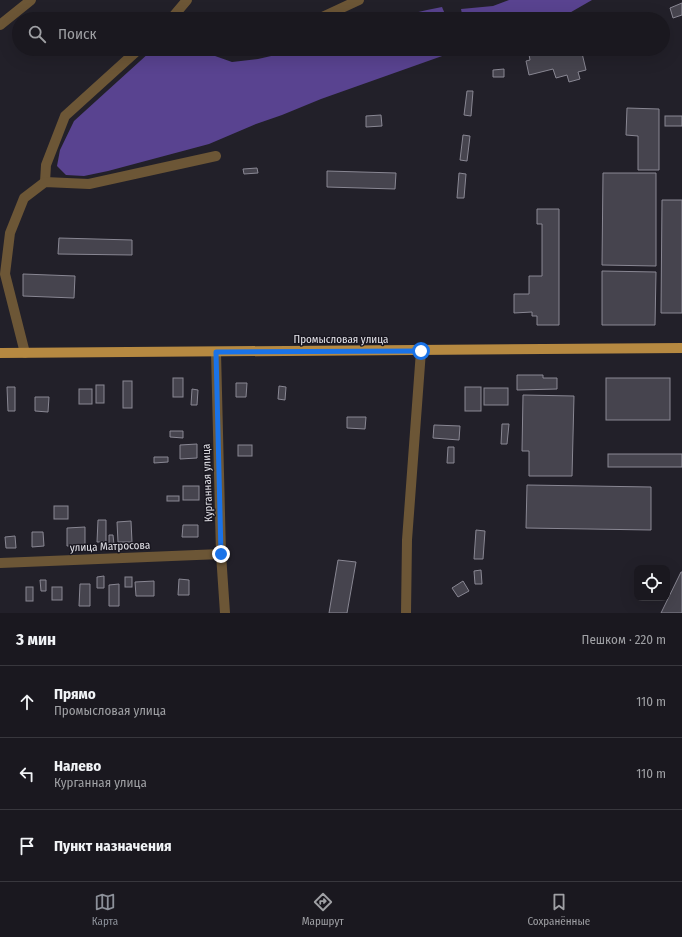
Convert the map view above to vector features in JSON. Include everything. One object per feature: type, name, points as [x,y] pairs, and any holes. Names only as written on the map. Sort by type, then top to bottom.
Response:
[{"type":"main road","name":"Промысловая улица","points":[[0,353],[682,348]]},
{"type":"street","points":[[16,12],[31,0]]},
{"type":"street","points":[[177,12],[187,0]]},
{"type":"street","points":[[333,12],[359,0]]},
{"type":"street","points":[[0,25],[12,15]]},
{"type":"street","points":[[45,182],[46,165],[65,116],[131,56]]},
{"type":"street","points":[[25,353],[5,274],[10,233],[24,198],[45,182],[89,184],[216,156]]},
{"type":"street","points":[[406,613],[407,540],[421,351]]},
{"type":"street","name":"Курганная улица","points":[[216,352],[221,554],[225,613]]},
{"type":"street","name":"улица Матросова","points":[[0,562],[221,554]]},
{"type":"shaded area","points":[[509,0],[592,0],[571,12],[462,12],[461,9],[493,6]]},
{"type":"shaded area","points":[[442,7],[444,12],[418,12]]},
{"type":"shaded area","points":[[146,56],[215,56],[232,62],[271,56],[442,56],[321,99],[209,144],[84,176],[66,175],[57,166],[60,150],[74,121]]},
{"type":"building","points":[[682,3],[682,15],[673,18],[670,8]]},
{"type":"building","points":[[529,56],[583,56],[586,70],[578,72],[580,79],[569,82],[567,75],[556,78],[553,69],[529,75],[526,61],[530,60]]},
{"type":"building","points":[[504,69],[504,77],[493,77],[493,70]]},
{"type":"building","points":[[467,91],[473,91],[471,116],[464,115]]},
{"type":"building","points":[[627,108],[659,109],[659,170],[638,170],[638,136],[626,135]]},
{"type":"building","points":[[381,115],[382,126],[366,127],[366,116]]},
{"type":"building","points":[[665,116],[682,116],[682,126],[665,126]]},
{"type":"building","points":[[463,135],[470,136],[467,161],[460,160]]},
{"type":"building","points":[[257,168],[258,173],[244,174],[243,169]]},
{"type":"building","points":[[327,171],[396,173],[395,189],[327,187]]},
{"type":"building","points":[[459,173],[466,174],[464,198],[457,198]]},
{"type":"building","points":[[603,173],[656,173],[656,266],[602,265]]},
{"type":"building","points":[[662,200],[682,200],[682,313],[661,313]]},
{"type":"building","points":[[537,209],[559,209],[559,325],[537,325],[537,316],[532,316],[532,312],[514,313],[514,294],[529,294],[529,276],[542,276],[542,224],[537,224]]},
{"type":"building","points":[[59,238],[132,240],[132,255],[58,254]]},
{"type":"building","points":[[602,271],[656,272],[655,325],[602,325]]},
{"type":"building","points":[[23,274],[75,276],[74,298],[23,296]]},
{"type":"building","points":[[517,375],[543,375],[543,378],[557,378],[557,389],[517,390]]},
{"type":"building","points":[[173,378],[183,378],[183,397],[173,397]]},
{"type":"building","points":[[606,378],[670,378],[670,420],[606,420]]},
{"type":"building","points":[[123,381],[132,381],[132,408],[123,408]]},
{"type":"building","points":[[236,383],[247,383],[246,397],[236,397]]},
{"type":"building","points":[[96,385],[104,385],[104,403],[96,403]]},
{"type":"building","points":[[279,386],[286,387],[285,400],[278,399]]},
{"type":"building","points":[[7,387],[15,387],[15,411],[8,411]]},
{"type":"building","points":[[465,387],[481,387],[481,411],[465,411]]},
{"type":"building","points":[[484,388],[508,388],[508,405],[484,405]]},
{"type":"building","points":[[79,389],[92,389],[92,404],[79,404]]},
{"type":"building","points":[[192,389],[198,390],[197,405],[191,405]]},
{"type":"building","points":[[523,395],[574,396],[572,476],[529,476],[529,451],[522,451]]},
{"type":"building","points":[[35,397],[49,397],[48,412],[35,411]]},
{"type":"building","points":[[347,417],[366,417],[365,429],[347,428]]},
{"type":"building","points":[[502,424],[509,424],[507,444],[501,444]]},
{"type":"building","points":[[434,425],[460,426],[459,440],[433,438]]},
{"type":"building","points":[[170,431],[183,431],[183,438],[170,437]]},
{"type":"building","points":[[197,444],[197,458],[180,459],[180,445]]},
{"type":"building","points":[[238,445],[252,445],[252,456],[238,456]]},
{"type":"building","points":[[448,447],[454,447],[454,463],[447,463]]},
{"type":"building","points":[[608,454],[682,454],[682,467],[608,467]]},
{"type":"building","points":[[154,457],[168,457],[168,462],[154,463]]},
{"type":"building","points":[[527,485],[651,487],[651,530],[526,528]]},
{"type":"building","points":[[183,486],[199,486],[199,500],[183,500]]},
{"type":"building","points":[[167,496],[179,496],[179,501],[167,501]]},
{"type":"building","points":[[54,506],[68,506],[68,519],[54,519]]},
{"type":"building","points":[[98,520],[106,520],[106,542],[97,542]]},
{"type":"building","points":[[131,521],[132,542],[118,542],[117,522]]},
{"type":"building","points":[[183,525],[198,525],[198,537],[182,537]]},
{"type":"building","points":[[85,527],[85,545],[67,546],[67,528]]},
{"type":"building","points":[[476,530],[485,531],[483,559],[474,559]]},
{"type":"building","points":[[32,532],[43,532],[44,546],[32,547]]},
{"type":"building","points":[[109,535],[113,535],[114,545],[109,545]]},
{"type":"building","points":[[15,536],[16,548],[6,548],[5,537]]},
{"type":"building","points":[[338,560],[356,562],[347,613],[329,613]]},
{"type":"building","points":[[481,570],[482,584],[475,584],[474,571]]},
{"type":"building","points":[[682,572],[682,613],[661,613],[667,601],[670,601],[670,595]]},
{"type":"building","points":[[104,576],[104,588],[97,588],[97,577]]},
{"type":"building","points":[[125,577],[132,577],[132,587],[125,587]]},
{"type":"building","points":[[179,579],[189,580],[189,595],[178,595]]},
{"type":"building","points":[[40,580],[46,580],[46,591],[41,591]]},
{"type":"building","points":[[154,581],[154,596],[136,596],[135,582]]},
{"type":"building","points":[[463,581],[469,591],[458,597],[452,588]]},
{"type":"building","points":[[80,584],[90,584],[90,606],[79,606]]},
{"type":"building","points":[[119,584],[119,606],[109,606],[109,585]]},
{"type":"building","points":[[26,587],[33,587],[33,601],[26,601]]},
{"type":"building","points":[[52,587],[62,587],[62,600],[52,600]]},
{"type":"route","points":[[221,554],[216,352],[421,351]]}]
